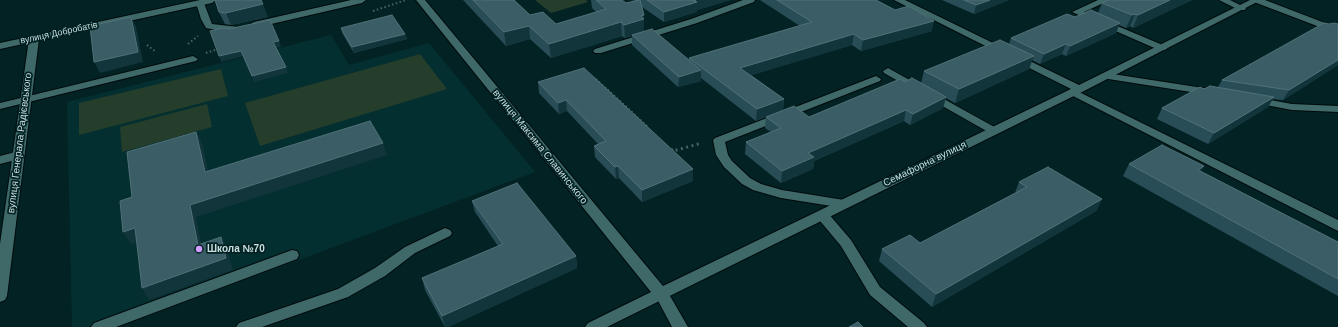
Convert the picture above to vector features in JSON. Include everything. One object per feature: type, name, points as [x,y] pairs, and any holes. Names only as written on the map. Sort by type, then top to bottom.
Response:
[{"type":"street","name":"вулиця Добробатів","points":[[0,46],[212,0]]},
{"type":"street","points":[[200,3],[209,26],[231,30],[362,0]]},
{"type":"street","name":"вулиця Максима Славинського","points":[[420,0],[642,272],[661,293],[680,327]]},
{"type":"street","points":[[598,50],[694,21],[751,0]]},
{"type":"street","points":[[898,0],[1338,226]]},
{"type":"street","points":[[1106,0],[1076,12],[1162,48]]},
{"type":"street","points":[[1223,0],[1242,8]]},
{"type":"street","points":[[1257,0],[1338,31]]},
{"type":"street","name":"Семафорна вулиця","points":[[593,327],[1076,91],[1257,0]]},
{"type":"street","name":"вулиця Генерала Радієвського","points":[[1,288],[34,38]]},
{"type":"street","points":[[0,106],[193,59]]},
{"type":"street","points":[[888,71],[994,130]]},
{"type":"street","points":[[1106,76],[1220,94]]},
{"type":"street","points":[[844,204],[781,194],[757,187],[746,181],[728,164],[722,155],[719,140],[876,79]]},
{"type":"street","points":[[1242,98],[1292,107],[1338,108]]},
{"type":"street","points":[[0,160],[19,155]]},
{"type":"street","points":[[822,215],[846,243],[875,291],[919,327]]},
{"type":"street","points":[[244,327],[343,293],[380,272],[410,250],[445,233]]},
{"type":"street","points":[[99,327],[292,255]]},
{"type":"path","points":[[596,79],[651,130]]},
{"type":"path","points":[[667,146],[673,151],[688,146],[719,140]]},
{"type":"shaded area","name":"Школа №70","points":[[331,35],[349,65],[429,43],[535,172],[119,327],[72,327],[67,102]]},
{"type":"green space","points":[[535,0],[586,0],[588,2],[551,13]]},
{"type":"green space","points":[[420,54],[447,89],[260,146],[245,103]]},
{"type":"green space","points":[[221,69],[228,96],[79,135],[79,103]]},
{"type":"green space","points":[[207,104],[212,127],[122,152],[120,127]]},
{"type":"building","points":[[215,0],[261,0],[263,4],[226,13],[219,12]]},
{"type":"building","points":[[473,0],[514,0],[530,15],[543,12],[556,24],[606,9],[596,0],[622,0],[626,3],[640,0],[644,15],[641,16],[644,19],[624,25],[621,22],[549,44],[529,26],[504,32]]},
{"type":"building","points":[[647,0],[696,0],[694,1],[697,2],[664,12]]},
{"type":"building","points":[[777,0],[876,0],[895,10],[909,6],[934,21],[863,40],[854,34],[740,68],[784,99],[757,109],[689,58],[812,22]]},
{"type":"building","points":[[964,0],[990,0],[976,5]]},
{"type":"building","points":[[1109,0],[1170,0],[1138,15],[1132,15],[1102,3]]},
{"type":"building","points":[[1091,10],[1120,23],[1070,46],[1066,44],[1044,54],[1011,38],[1067,14],[1075,17]]},
{"type":"building","points":[[392,15],[405,34],[352,47],[341,28]]},
{"type":"building","points":[[131,17],[138,52],[94,62],[90,26]]},
{"type":"building","points":[[270,20],[279,41],[273,42],[286,67],[252,76],[241,51],[219,56],[210,31],[223,28],[229,29]]},
{"type":"building","points":[[1324,23],[1338,24],[1338,60],[1289,90],[1222,80]]},
{"type":"building","points":[[652,29],[701,70],[679,77],[632,35]]},
{"type":"building","points":[[1000,40],[1034,56],[959,89],[924,71]]},
{"type":"building","points":[[584,68],[693,169],[642,190],[618,166],[615,167],[594,146],[606,141],[566,100],[558,103],[538,82]]},
{"type":"building","points":[[912,78],[946,97],[913,114],[906,110],[808,153],[814,157],[782,171],[746,142],[781,128],[766,117],[794,106],[809,117],[900,79],[905,82]]},
{"type":"building","points":[[1210,86],[1274,97],[1214,133],[1162,108],[1200,87],[1204,89]]},
{"type":"building","points":[[370,121],[383,143],[190,205],[198,245],[221,237],[226,258],[142,288],[135,228],[123,232],[120,201],[132,197],[127,152],[196,132],[205,172]]},
{"type":"building","points":[[1162,145],[1204,166],[1198,170],[1338,242],[1338,279],[1129,164]]},
{"type":"building","points":[[1048,167],[1102,199],[936,294],[882,249],[910,235],[920,243],[1027,187],[1019,182]]},
{"type":"building","points":[[517,183],[576,256],[442,316],[422,278],[503,244],[472,201]]},
{"type":"building","points":[[858,322],[863,327],[849,327]]},
{"type":"place","name":"Школа №70","points":[[199,249]]}]
